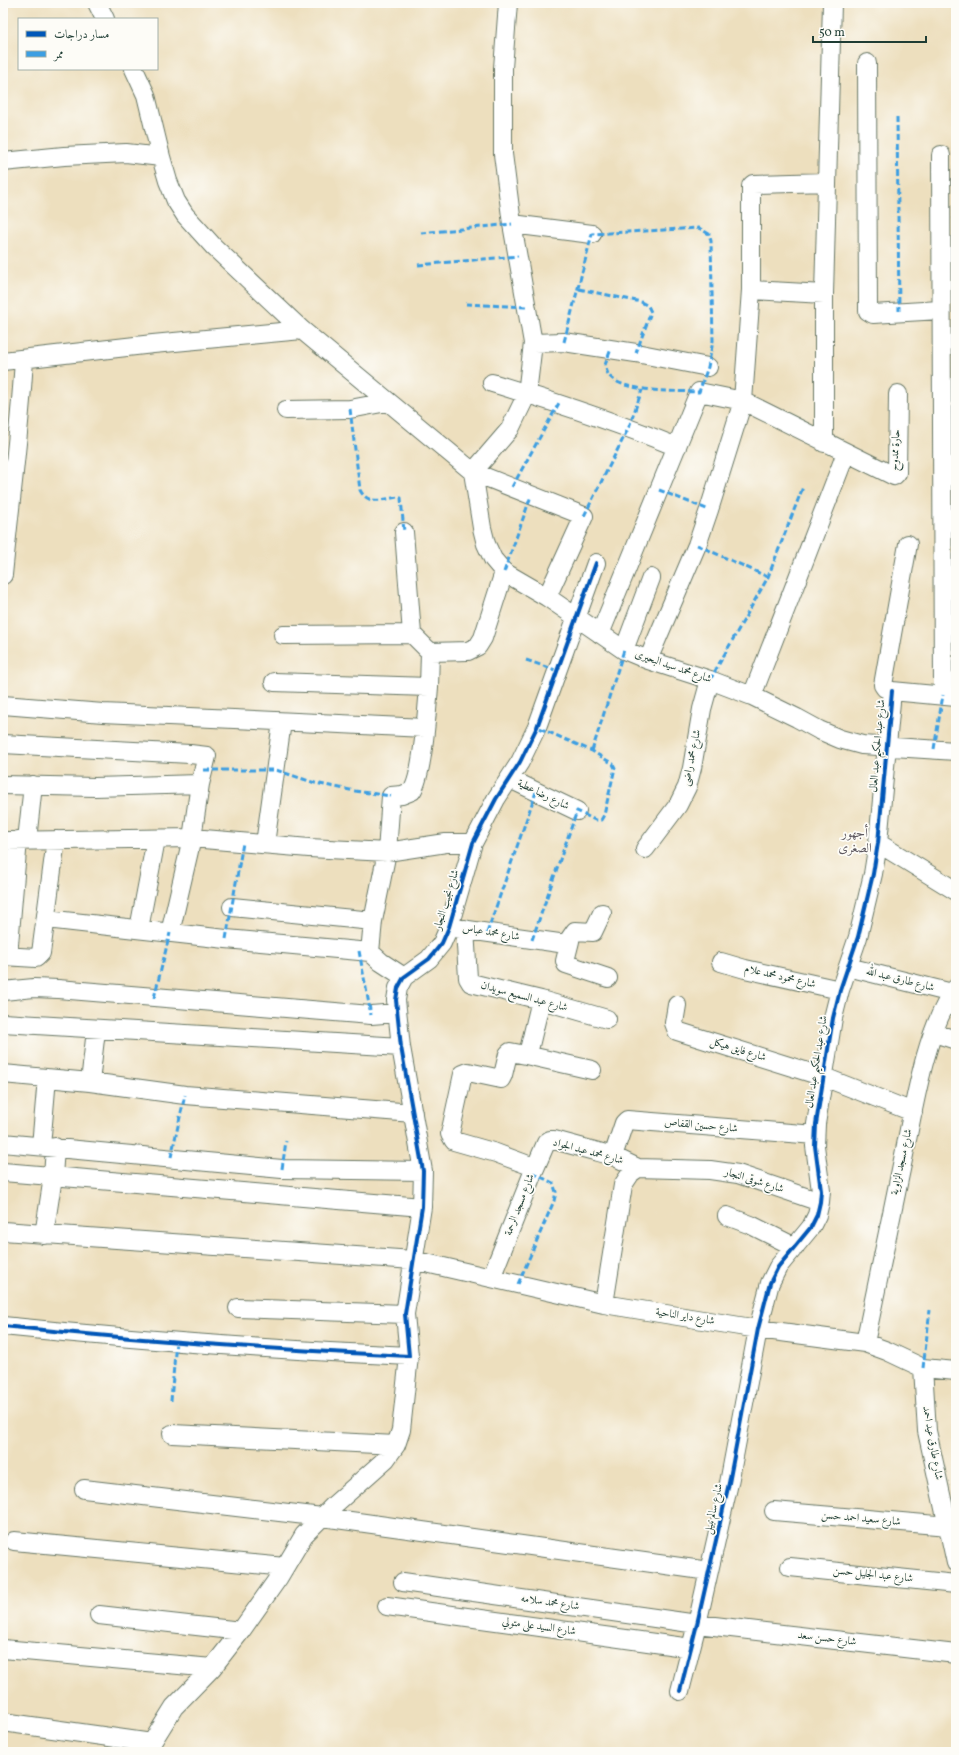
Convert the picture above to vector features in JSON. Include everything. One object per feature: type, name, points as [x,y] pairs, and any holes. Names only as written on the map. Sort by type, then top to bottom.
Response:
[{"type":"street","points":[[98,3],[105,18]]},
{"type":"street","points":[[473,472],[510,429],[527,394],[533,343],[512,224],[503,154],[503,68],[508,3]]},
{"type":"street","points":[[824,443],[826,182],[832,3]]},
{"type":"street","points":[[867,63],[868,311],[873,314],[940,310]]},
{"type":"street","points":[[134,70],[151,110],[168,181],[176,200],[185,215],[214,247],[302,330],[473,472],[584,516],[547,597]]},
{"type":"street","points":[[3,162],[64,156],[126,153],[162,157]]},
{"type":"street","points":[[908,544],[883,681],[885,688],[892,692],[949,696],[940,310],[940,155]]},
{"type":"street","points":[[648,660],[699,538],[743,401],[751,290],[752,184],[826,182]]},
{"type":"street","points":[[512,224],[592,234]]},
{"type":"street","points":[[751,290],[824,294]]},
{"type":"street","points":[[3,361],[153,344],[302,330]]},
{"type":"street","points":[[533,343],[564,342],[636,353],[708,367]]},
{"type":"street","points":[[3,575],[21,407],[24,359]]},
{"type":"street","points":[[492,383],[559,403],[629,427],[677,447]]},
{"type":"street","points":[[600,634],[699,392],[743,401],[846,453],[752,696]]},
{"type":"street","name":"حارة ممدوح","points":[[846,453],[891,476],[896,475],[898,394]]},
{"type":"street","points":[[286,410],[350,409],[387,402]]},
{"type":"street","name":"شارع محمد سيد البحيرى","points":[[473,472],[486,544],[493,559],[504,572],[547,597],[624,650],[648,660],[710,680],[752,696],[818,730],[840,739],[862,745],[956,751]]},
{"type":"street","points":[[404,532],[412,634],[430,652],[468,652],[478,646],[483,638],[504,572]]},
{"type":"street","name":"شارع نجيب النجار","points":[[404,977],[429,959],[457,928],[473,843],[496,799],[510,779],[529,745],[537,727],[596,563]]},
{"type":"street","points":[[624,650],[651,578]]},
{"type":"street","points":[[283,634],[412,634]]},
{"type":"street","points":[[370,952],[372,921],[387,852],[391,796],[402,795],[412,791],[419,772],[429,687],[430,652]]},
{"type":"street","name":"شارع محمد راضى","points":[[645,849],[678,805],[687,787],[692,768],[702,709],[710,680]]},
{"type":"street","points":[[274,682],[429,687]]},
{"type":"street","name":"شارع عبد الحكيم عبد العال","points":[[758,1328],[770,1283],[778,1267],[812,1227],[820,1202],[815,1135],[827,1047],[840,990],[867,906],[878,843],[892,692]]},
{"type":"street","points":[[3,705],[103,713],[425,728]]},
{"type":"street","points":[[265,844],[282,722]]},
{"type":"street","points":[[3,744],[206,756],[207,758],[200,784],[192,838],[170,933]]},
{"type":"street","name":"شارع رضا عطية","points":[[510,779],[577,811]]},
{"type":"street","points":[[3,785],[95,787],[200,784]]},
{"type":"street","points":[[33,785],[16,840],[5,956],[36,958],[40,956],[56,840]]},
{"type":"street","points":[[16,840],[192,838],[387,852],[446,843],[473,843]]},
{"type":"street","points":[[139,929],[156,839]]},
{"type":"street","points":[[878,843],[956,891]]},
{"type":"street","points":[[232,907],[372,921]]},
{"type":"street","points":[[602,913],[593,932],[575,931],[570,941],[565,961],[566,964],[608,978]]},
{"type":"street","points":[[3,1722],[149,1747],[174,1707],[212,1668],[241,1631],[285,1567],[304,1535],[322,1516],[377,1467],[396,1446],[402,1424],[409,1356],[405,1314],[422,1207],[424,1171],[401,1047],[397,1013],[396,1000],[398,988],[404,977],[381,962],[370,952],[170,933],[46,919]]},
{"type":"street","name":"شارع محمد عباس","points":[[457,928],[564,944],[570,941]]},
{"type":"street","name":"شارع عبد السميع سويدان","points":[[457,928],[468,978],[471,983],[541,1000],[607,1019]]},
{"type":"street","name":"شارع محمود محمد علام","points":[[721,962],[745,969],[840,990]]},
{"type":"street","name":"شارع طارق عبد الله","points":[[848,967],[954,990]]},
{"type":"street","points":[[3,991],[34,988],[58,989],[371,1015],[397,1013]]},
{"type":"street","name":"شارع مسجد الزاوية","points":[[865,1343],[913,1112],[934,1033],[954,990]]},
{"type":"street","points":[[541,1000],[529,1052],[526,1055],[592,1070]]},
{"type":"street","name":"شارع فايق هيكل","points":[[676,1005],[674,1023],[677,1031],[824,1077]]},
{"type":"street","points":[[3,1023],[96,1030],[401,1047]]},
{"type":"street","points":[[90,1082],[96,1030]]},
{"type":"street","points":[[934,1033],[956,1040]]},
{"type":"street","name":"شارع مسجد الرحمة","points":[[492,1278],[533,1173],[531,1166],[496,1153],[458,1143],[451,1138],[450,1134],[462,1076],[468,1072],[501,1079],[508,1054],[513,1052],[526,1055]]},
{"type":"street","points":[[3,1074],[90,1082],[185,1096],[413,1113]]},
{"type":"street","points":[[824,1077],[913,1112]]},
{"type":"street","points":[[44,1235],[53,1177],[48,1147],[47,1078]]},
{"type":"street","name":"شارع حسين القفاص","points":[[613,1156],[624,1122],[627,1120],[815,1135]]},
{"type":"street","name":"شارع محمد عبد الجواد","points":[[533,1173],[544,1146],[550,1140],[613,1156],[638,1168]]},
{"type":"street","points":[[3,1143],[282,1169],[424,1171]]},
{"type":"street","points":[[604,1304],[623,1186],[632,1172],[638,1168]]},
{"type":"street","name":"شارع شوقى النجار","points":[[638,1168],[724,1171],[752,1178],[820,1202]]},
{"type":"street","points":[[276,1195],[282,1169]]},
{"type":"street","points":[[3,1172],[422,1207]]},
{"type":"street","points":[[727,1216],[751,1225],[795,1247]]},
{"type":"street","name":"شارع داير الناحية","points":[[3,1231],[414,1260],[604,1304],[865,1343],[887,1351],[922,1368],[956,1371]]},
{"type":"street","points":[[238,1308],[405,1314]]},
{"type":"street","points":[[3,1326],[331,1353],[409,1356]]},
{"type":"street","name":"شارع سالم نبيل","points":[[680,1691],[729,1483],[758,1328]]},
{"type":"street","name":"شارع طارق عيد احمد","points":[[922,1368],[927,1431],[956,1563]]},
{"type":"street","points":[[172,1434],[396,1446]]},
{"type":"street","points":[[84,1488],[322,1516],[709,1571]]},
{"type":"street","name":"شارع سعيد احمد حسن","points":[[774,1511],[948,1526]]},
{"type":"street","points":[[14,1541],[285,1567]]},
{"type":"street","name":"شارع عبد الجليل حسن","points":[[790,1567],[956,1584]]},
{"type":"street","name":"شارع محمد سلامه","points":[[403,1582],[697,1624]]},
{"type":"street","name":"شارع السيد على متولي","points":[[387,1606],[691,1648]]},
{"type":"street","points":[[99,1615],[241,1631]]},
{"type":"street","name":"شارع حسن سعد","points":[[697,1624],[956,1654]]},
{"type":"street","points":[[3,1649],[212,1668]]},
{"type":"marked path","points":[[897,117],[899,311]]},
{"type":"marked path","points":[[421,233],[512,224]]},
{"type":"marked path","points":[[564,342],[592,234],[699,228],[709,234],[711,241],[713,341],[708,367],[699,392],[650,390],[624,385],[614,380],[608,374],[605,365],[611,349]]},
{"type":"marked path","points":[[418,265],[518,256]]},
{"type":"marked path","points":[[579,289],[641,302],[648,306],[651,312],[636,353]]},
{"type":"marked path","points":[[466,304],[526,307]]},
{"type":"marked path","points":[[584,516],[629,427],[642,390]]},
{"type":"marked path","points":[[512,487],[559,403]]},
{"type":"marked path","points":[[350,409],[360,490],[363,495],[372,500],[398,497],[401,498],[404,532]]},
{"type":"marked path","points":[[710,680],[768,577],[803,487]]},
{"type":"marked path","points":[[659,490],[709,510]]},
{"type":"marked path","points":[[504,572],[531,496]]},
{"type":"marked path","points":[[697,545],[768,577]]},
{"type":"marked path","points":[[592,751],[624,650]]},
{"type":"marked path","points":[[526,660],[558,671]]},
{"type":"marked path","points":[[934,749],[943,695]]},
{"type":"marked path","points":[[532,940],[577,811],[595,820],[601,820],[604,815],[615,768],[613,764],[592,751],[537,727]]},
{"type":"marked path","points":[[204,770],[276,770],[315,783],[391,796]]},
{"type":"marked path","points":[[487,933],[536,792]]},
{"type":"marked path","points":[[226,939],[243,843]]},
{"type":"marked path","points":[[154,998],[170,933]]},
{"type":"marked path","points":[[359,951],[371,1015]]},
{"type":"marked path","points":[[171,1157],[185,1095]]},
{"type":"marked path","points":[[282,1169],[286,1141]]},
{"type":"marked path","points":[[518,1284],[554,1201],[556,1192],[553,1183],[533,1173]]},
{"type":"marked path","points":[[923,1368],[930,1310]]},
{"type":"marked path","points":[[171,1401],[176,1341]]},
{"type":"cycle path","points":[[3,1326],[206,1344],[409,1356],[405,1314],[422,1207],[423,1171],[401,1047],[396,1000],[398,988],[404,977],[429,959],[442,943],[449,927],[473,843],[496,799],[520,762],[537,727],[596,563]]},
{"type":"cycle path","points":[[680,1691],[729,1483],[758,1329],[770,1283],[778,1267],[811,1227],[817,1215],[820,1202],[821,1191],[815,1146],[816,1124],[833,1018],[840,990],[858,937],[873,874],[878,843],[892,691]]},
{"type":"district","name":"أجهور الصغرى","points":[[855,842]]}]
